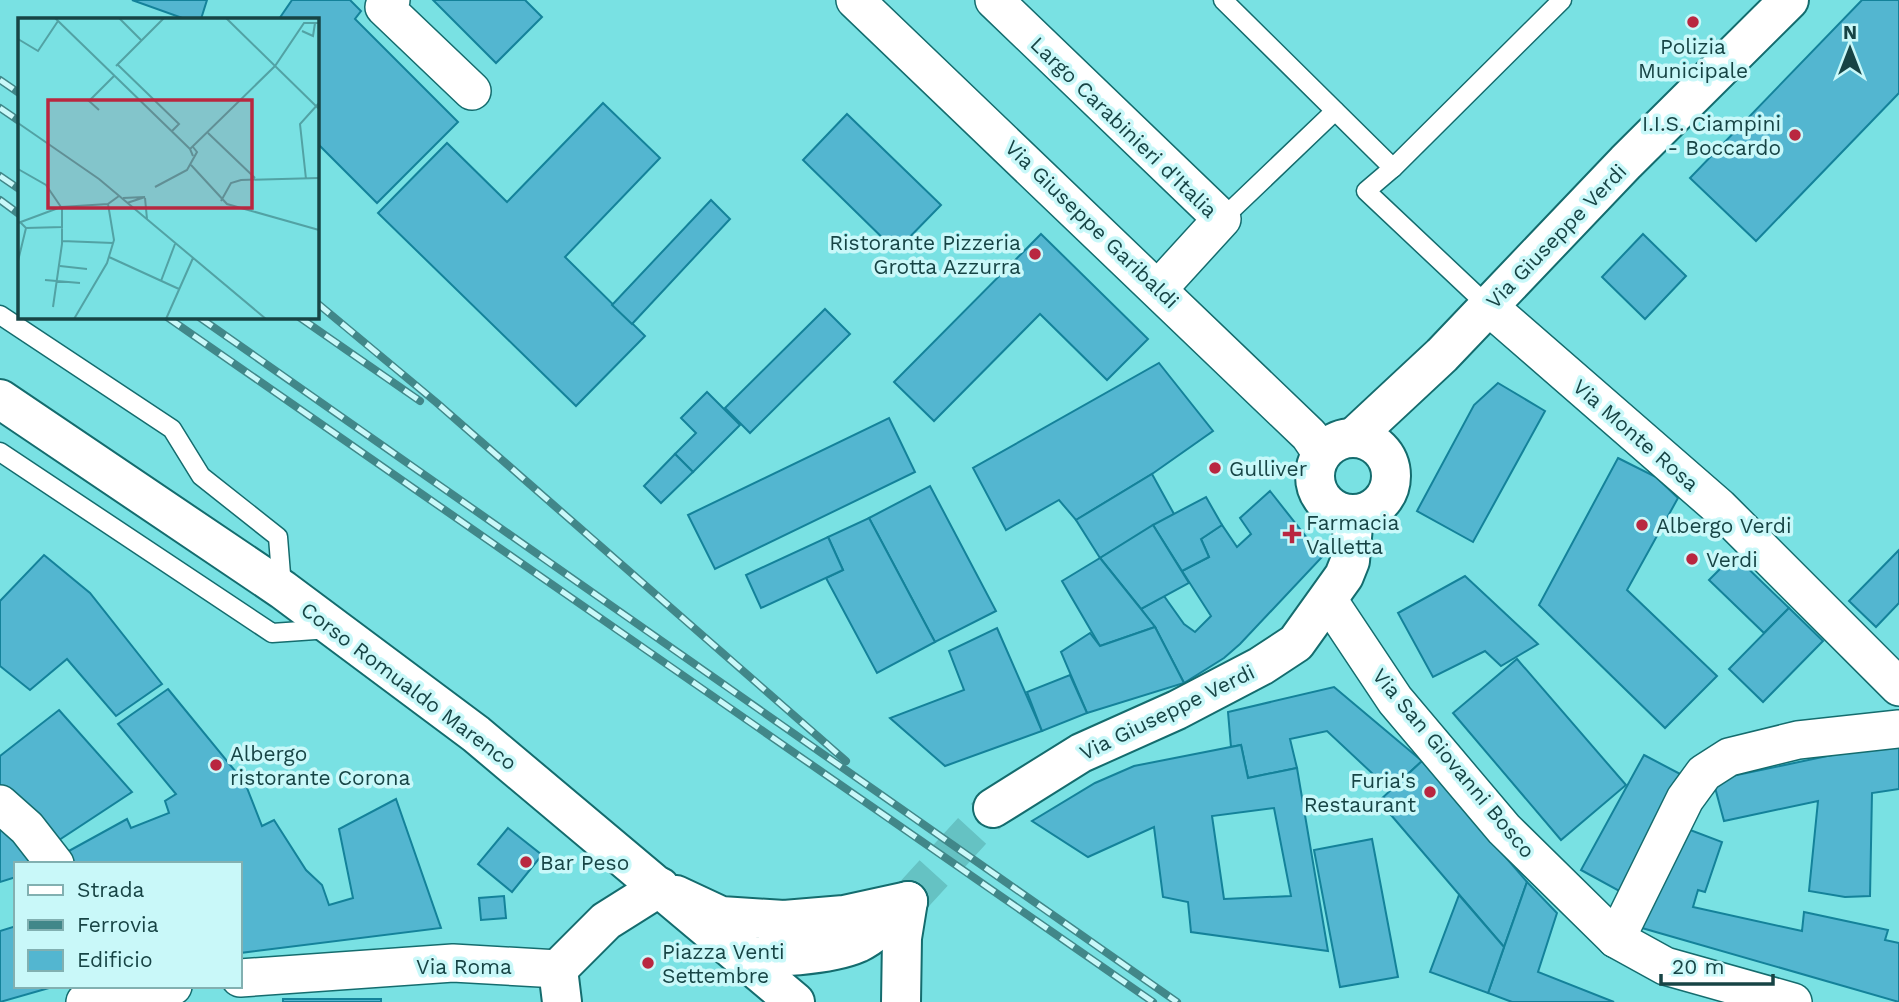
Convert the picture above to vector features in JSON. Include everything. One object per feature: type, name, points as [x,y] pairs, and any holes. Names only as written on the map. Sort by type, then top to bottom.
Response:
[{"type":"street","points":[[391,0],[384,7],[472,91]]},
{"type":"street","name":"Via Giuseppe Garibaldi","points":[[855,0],[1159,288],[1309,435],[1337,446]]},
{"type":"street","name":"Largo Carabinieri d'Italia","points":[[994,0],[1222,219],[1159,288]]},
{"type":"street","name":"Via Giuseppe Verdi","points":[[1337,446],[1442,355],[1789,0]]},
{"type":"street","name":"Via Monte Rosa","points":[[1489,306],[1719,507],[1899,687]]},
{"type":"street","name":"Via Giuseppe Verdi","points":[[1386,458],[1442,355]]},
{"type":"street","name":"Corso Romualdo Marenco","points":[[0,399],[283,590],[476,734],[794,1002]]},
{"type":"street","points":[[1371,443],[1386,458],[1391,481],[1388,492],[1373,509],[1354,514],[1332,508],[1320,495],[1315,477],[1337,446],[1371,443]]},
{"type":"street","name":"Via Giuseppe Verdi","points":[[993,807],[1081,753],[1177,710],[1261,666],[1337,613],[1350,561],[1354,514]]},
{"type":"street","name":"Via San Giovanni Bosco","points":[[1337,613],[1395,700],[1504,829],[1616,939],[1665,966],[1793,1002]]},
{"type":"street","points":[[1616,939],[1685,799],[1704,773],[1729,757],[1798,740],[1899,729]]},
{"type":"street","points":[[0,804],[27,828],[53,862]]},
{"type":"street","points":[[660,887],[721,916],[783,920],[844,915],[908,901]]},
{"type":"street","name":"Via Roma","points":[[242,978],[453,962],[560,985],[606,921],[660,887]]},
{"type":"street","points":[[739,954],[761,959],[858,943],[884,925],[908,901]]},
{"type":"street","points":[[901,1002],[902,938],[908,901]]},
{"type":"street","points":[[85,1002],[160,988]]},
{"type":"lane","points":[[1223,0],[1393,168]]},
{"type":"lane","points":[[1489,306],[1366,191],[1393,168],[1562,0]]},
{"type":"lane","points":[[1222,219],[1335,111]]},
{"type":"lane","points":[[0,315],[172,429],[201,476],[278,537],[283,590]]},
{"type":"lane","points":[[0,452],[272,633],[337,629]]},
{"type":"building","points":[[132,0],[207,0],[201,18],[182,18]]},
{"type":"building","points":[[292,0],[350,0],[361,11],[355,19],[458,122],[377,203],[318,144],[318,18],[280,18]]},
{"type":"building","points":[[433,0],[525,0],[542,17],[496,63]]},
{"type":"building","name":"I.I.S. Ciampini - Boccardo","points":[[1862,0],[1899,0],[1899,93],[1756,241],[1690,178]]},
{"type":"building","points":[[603,103],[660,158],[565,257],[645,336],[576,406],[378,213],[447,143],[507,202]]},
{"type":"building","points":[[847,114],[941,205],[896,251],[803,160]]},
{"type":"building","points":[[711,200],[730,219],[632,324],[612,305]]},
{"type":"building","points":[[1041,234],[1148,339],[1107,380],[1040,314],[934,421],[894,382]]},
{"type":"building","points":[[1643,234],[1686,276],[1645,319],[1602,277]]},
{"type":"building","points":[[825,309],[850,334],[750,433],[725,408]]},
{"type":"building","points":[[1159,363],[1213,431],[1152,474],[1076,520],[1059,500],[1006,530],[973,468]]},
{"type":"building","points":[[1498,383],[1545,411],[1473,542],[1417,511],[1474,405]]},
{"type":"building","points":[[707,392],[740,425],[693,472],[675,454],[696,433],[681,418]]},
{"type":"building","points":[[889,418],[915,472],[715,569],[688,515]]},
{"type":"building","points":[[675,454],[693,472],[661,503],[644,486]]},
{"type":"building","points":[[1618,458],[1656,477],[1678,498],[1627,590],[1717,676],[1665,728],[1539,605]]},
{"type":"building","points":[[1152,474],[1174,514],[1100,558],[1076,520]]},
{"type":"building","points":[[930,486],[996,611],[935,642],[869,518]]},
{"type":"building","points":[[1270,491],[1322,557],[1240,644],[1224,658],[1184,683],[1155,627],[1141,609],[1164,596],[1184,624],[1195,632],[1211,616],[1182,571],[1209,557],[1201,539],[1222,525],[1237,547],[1251,534],[1240,518]]},
{"type":"building","points":[[1206,497],[1222,525],[1201,539],[1209,557],[1182,571],[1153,525]]},
{"type":"building","points":[[869,518],[935,642],[877,673],[826,578],[843,570],[828,537]]},
{"type":"building","points":[[1153,525],[1189,583],[1141,609],[1100,558]]},
{"type":"building","points":[[828,537],[843,570],[761,608],[746,575]]},
{"type":"building","points":[[1899,550],[1899,603],[1876,627],[1849,601]]},
{"type":"building","points":[[44,555],[90,593],[162,684],[116,716],[67,659],[30,690],[0,666],[0,601]]},
{"type":"building","points":[[1734,555],[1789,608],[1764,633],[1709,580]]},
{"type":"building","points":[[1100,558],[1155,627],[1100,646],[1062,581]]},
{"type":"building","points":[[1465,576],[1538,644],[1501,666],[1485,651],[1433,677],[1398,613]]},
{"type":"building","points":[[1789,608],[1823,641],[1763,702],[1729,669]]},
{"type":"building","points":[[1155,627],[1184,683],[1087,713],[1061,652],[1090,633],[1100,646]]},
{"type":"building","points":[[997,628],[1042,731],[945,766],[890,718],[964,690],[949,651]]},
{"type":"building","points":[[1517,659],[1626,785],[1561,840],[1453,713]]},
{"type":"building","points":[[1070,675],[1087,713],[1042,731],[1027,692]]},
{"type":"building","points":[[1334,687],[1422,761],[1390,790],[1327,731],[1290,739],[1297,768],[1248,778],[1241,745],[1231,747],[1228,712]]},
{"type":"building","points":[[168,689],[245,783],[262,826],[274,820],[306,870],[322,885],[329,905],[353,898],[339,829],[396,799],[441,928],[242,953],[242,862],[72,862],[67,852],[127,819],[131,828],[169,813],[165,801],[176,794],[118,724]]},
{"type":"building","points":[[59,710],[132,792],[56,842],[0,793],[0,756]]},
{"type":"building","points":[[1899,741],[1899,789],[1872,793],[1870,896],[1845,897],[1809,891],[1818,801],[1724,821],[1713,780]]},
{"type":"building","points":[[1241,745],[1248,778],[1297,768],[1328,951],[1191,932],[1188,902],[1163,897],[1154,827],[1088,857],[1032,821],[1095,783],[1134,766]],"holes":[[[1274,808],[1291,896],[1224,899],[1212,816]]]},
{"type":"building","points":[[1644,755],[1684,776],[1621,892],[1581,870]]},
{"type":"building","points":[[1422,761],[1527,882],[1504,947],[1379,801]]},
{"type":"building","points":[[0,815],[39,862],[14,862],[14,878],[0,882]]},
{"type":"building","points":[[1677,825],[1722,842],[1705,892],[1698,890],[1693,907],[1802,931],[1804,912],[1888,930],[1885,940],[1899,943],[1899,1002],[1642,928]]},
{"type":"building","points":[[508,828],[542,855],[512,892],[478,864]]},
{"type":"building","points":[[1372,839],[1398,977],[1340,987],[1314,850]]},
{"type":"building","points":[[1527,882],[1557,913],[1538,972],[1614,1002],[1512,1002],[1488,993]]},
{"type":"building","points":[[1459,895],[1504,947],[1488,993],[1430,972]]},
{"type":"building","points":[[504,896],[506,918],[481,920],[479,898]]},
{"type":"building","points":[[14,927],[14,988],[49,988],[0,1002],[0,931]]},
{"type":"building","points":[[283,999],[381,999],[381,1002],[283,1002]]},
{"type":"tunnel","points":[[908,901],[993,808]]},
{"type":"railway","points":[[0,80],[18,92]]},
{"type":"railway","points":[[0,108],[18,120]]},
{"type":"railway","points":[[0,176],[18,188]]},
{"type":"railway","points":[[0,200],[18,213]]},
{"type":"railway","points":[[318,304],[437,403],[846,761]]},
{"type":"railway","points":[[168,318],[1153,1002]]},
{"type":"railway","points":[[200,318],[1177,1002]]},
{"type":"railway","points":[[300,318],[420,401]]},
{"type":"place","name":"Polizia Municipale","points":[[1693,22]]},
{"type":"place","name":"I.I.S. Ciampini - Boccardo","points":[[1795,135]]},
{"type":"place","name":"Ristorante Pizzeria Grotta Azzurra","points":[[1035,254]]},
{"type":"place","name":"Gulliver","points":[[1215,468]]},
{"type":"place","name":"Albergo Verdi","points":[[1642,525]]},
{"type":"place","name":"Farmacia Valletta","points":[[1292,534]]},
{"type":"place","name":"Verdi","points":[[1692,559]]},
{"type":"place","name":"Albergo ristorante Corona","points":[[216,765]]},
{"type":"place","name":"Furia's Restaurant","points":[[1430,792]]},
{"type":"place","name":"Bar Peso","points":[[526,862]]},
{"type":"place","name":"Piazza Venti Settembre","points":[[648,963]]}]
